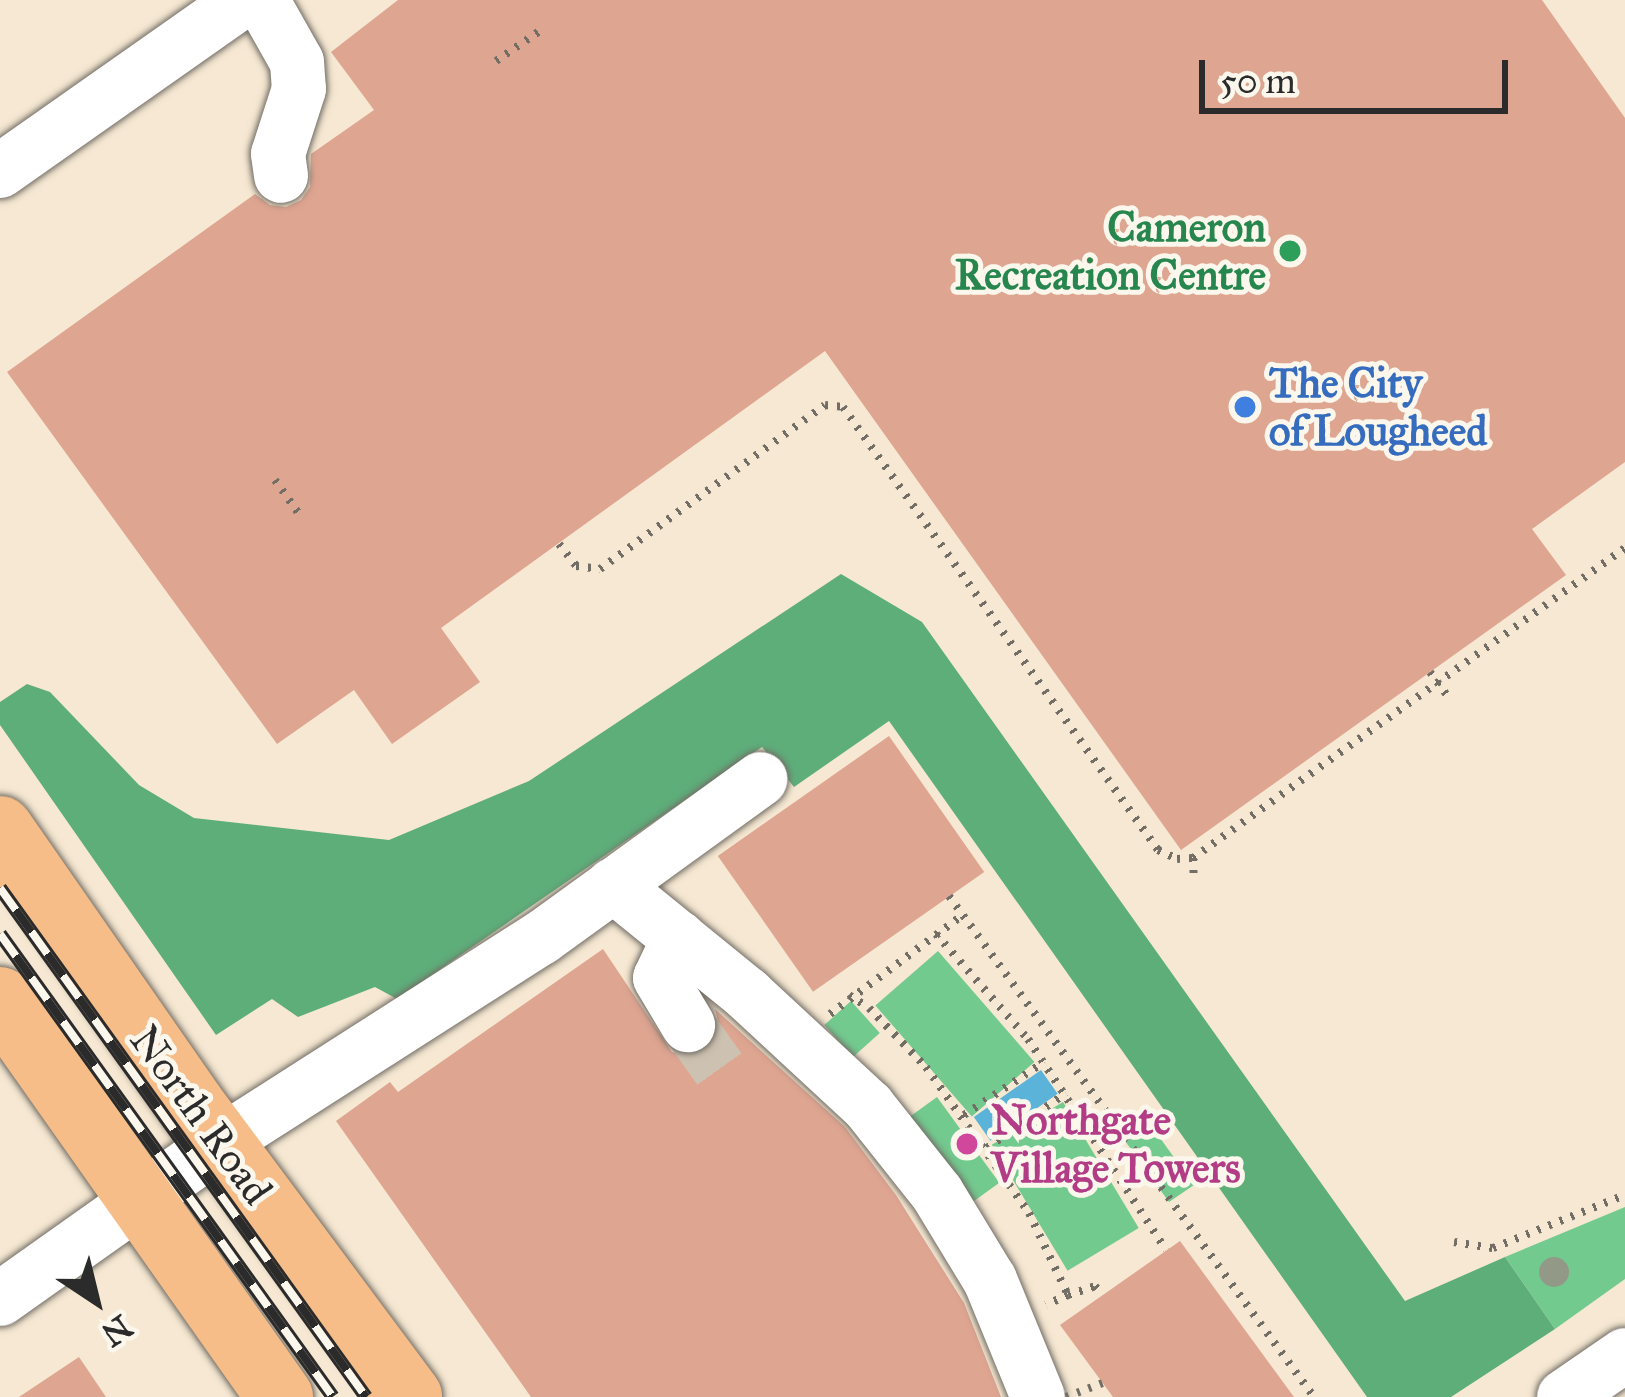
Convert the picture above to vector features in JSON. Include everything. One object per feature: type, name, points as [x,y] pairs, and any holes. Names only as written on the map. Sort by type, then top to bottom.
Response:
[{"type":"main road","name":"North Road","points":[[0,829],[220,1143],[409,1397]]},
{"type":"main road","points":[[0,1000],[280,1397]]},
{"type":"street","points":[[0,170],[243,0]]},
{"type":"street","points":[[262,0],[297,62],[299,89],[278,154],[280,176]]},
{"type":"street","points":[[0,1299],[220,1143],[554,955],[613,885],[761,779]]},
{"type":"street","points":[[613,885],[868,1106],[937,1193],[990,1280],[1038,1397]]},
{"type":"street","points":[[679,938],[660,978],[688,1025]]},
{"type":"street","points":[[1564,1397],[1625,1355]]},
{"type":"path","points":[[496,62],[544,28]]},
{"type":"path","points":[[559,544],[576,566],[600,569],[825,405],[843,407],[1158,850],[1177,860],[1193,858],[1625,548]]},
{"type":"path","points":[[275,481],[298,514]]},
{"type":"path","points":[[1430,672],[1450,700]]},
{"type":"path","points":[[1193,858],[1194,880]]},
{"type":"path","points":[[949,896],[1314,1397]]},
{"type":"path","points":[[825,1018],[848,995],[963,915]]},
{"type":"path","points":[[935,934],[1056,1078],[1166,1250]]},
{"type":"path","points":[[964,1115],[1044,1062]]},
{"type":"path","points":[[1056,1078],[1072,1067]]},
{"type":"path","points":[[987,1148],[1066,1093]]},
{"type":"path","points":[[1454,1242],[1493,1248],[1625,1196]]},
{"type":"path","points":[[1068,1294],[1095,1286],[1102,1294]]},
{"type":"path","points":[[1066,1397],[1102,1383]]},
{"type":"green space","points":[[841,574],[922,622],[1405,1301],[1505,1257],[1555,1329],[1451,1397],[1367,1397],[889,721],[794,787],[762,747],[397,999],[375,987],[298,1017],[272,999],[216,1035],[0,725],[0,702],[27,684],[50,692],[139,785],[194,818],[389,840],[529,781]]},
{"type":"green space","points":[[938,951],[1034,1062],[972,1116],[875,1005]]},
{"type":"green space","points":[[851,1001],[880,1033],[853,1057],[824,1025]]},
{"type":"green space","points":[[937,1097],[999,1183],[969,1205],[906,1119]]},
{"type":"green space","points":[[1063,1102],[1139,1228],[1068,1271],[992,1145]]},
{"type":"green space","points":[[1110,1120],[1147,1120],[1194,1185],[1169,1202]]},
{"type":"green space","points":[[1625,1207],[1625,1279],[1555,1329],[1505,1257]]},
{"type":"water","points":[[1041,1070],[1058,1094],[990,1141],[974,1117]]},
{"type":"building","name":"The City of Lougheed","points":[[398,0],[1542,0],[1625,118],[1625,462],[1532,529],[1566,575],[1181,850],[825,351],[441,628],[480,682],[392,744],[354,690],[277,744],[7,372],[255,194],[270,205],[286,207],[301,200],[310,187],[311,154],[374,110],[331,52]]},
{"type":"building","points":[[889,736],[984,872],[813,992],[718,856]]},
{"type":"building","points":[[603,949],[672,1052],[690,1056],[705,1051],[719,1026],[715,1009],[845,1127],[896,1195],[964,1303],[1001,1397],[531,1397],[336,1121],[390,1082],[398,1092]]},
{"type":"building","points":[[1180,1241],[1294,1397],[1113,1397],[1060,1325]]},
{"type":"building","points":[[79,1357],[106,1397],[19,1397]]},
{"type":"tunnel","points":[[688,1025],[728,1081]]},
{"type":"railway","points":[[0,888],[366,1397]]},
{"type":"railway","points":[[0,934],[333,1397]]},
{"type":"place","name":"Cameron Recreation Centre","points":[[1290,251]]},
{"type":"place","name":"The City of Lougheed","points":[[1245,407]]},
{"type":"place","name":"Northgate Village Towers","points":[[967,1144]]}]
